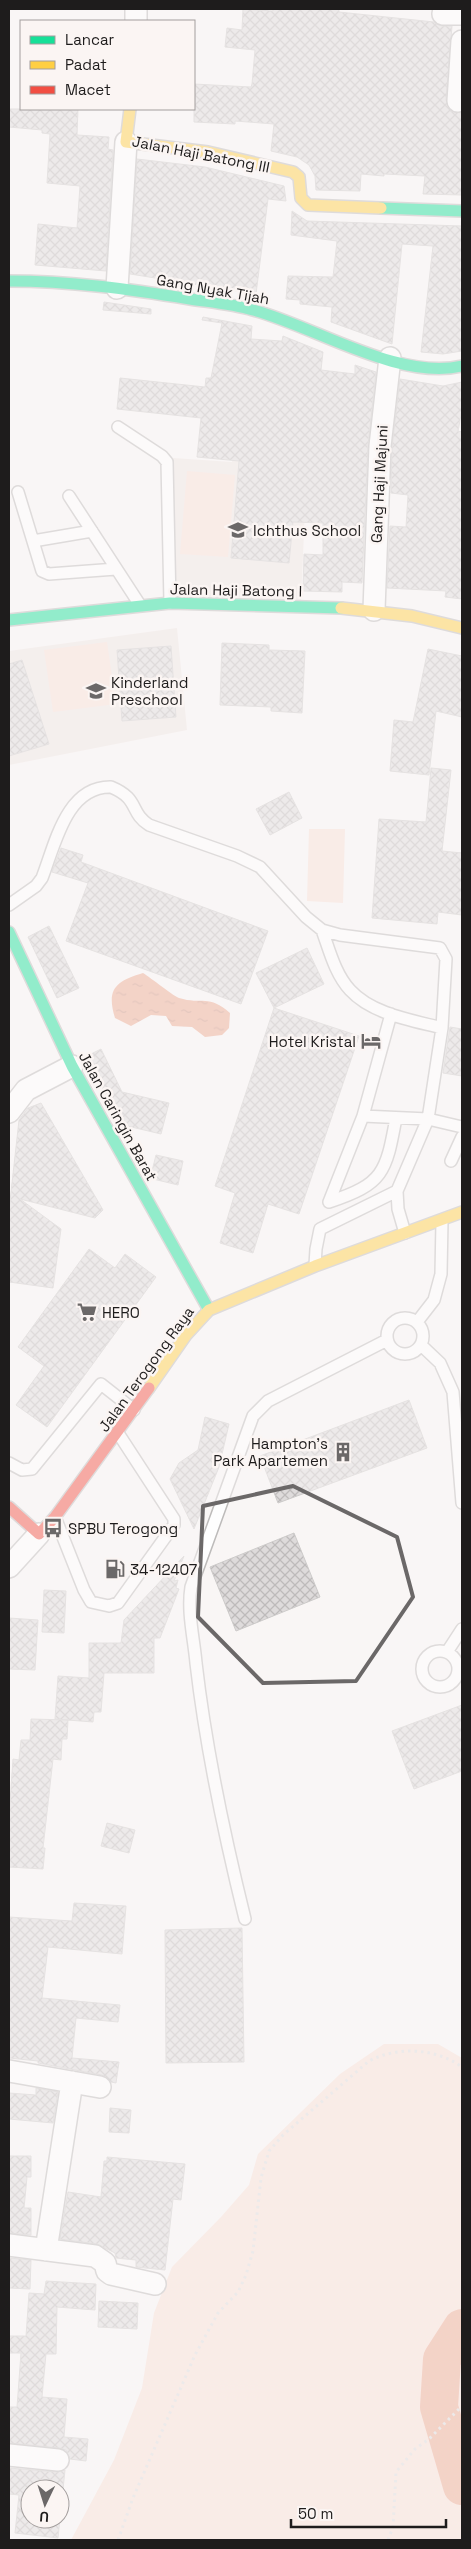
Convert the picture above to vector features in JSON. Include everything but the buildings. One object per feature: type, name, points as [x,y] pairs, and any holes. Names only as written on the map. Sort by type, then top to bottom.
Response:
[{"type":"street","points":[[458,101],[462,41]]},
{"type":"street","name":"Jalan Haji Batong III","points":[[130,110],[126,142],[208,152],[293,172],[299,177],[302,198],[308,205],[462,211]]},
{"type":"street","points":[[117,288],[126,142]]},
{"type":"street","name":"Gang Nyak Tijah","points":[[9,281],[39,280],[117,288],[273,314],[323,337],[434,371],[450,370],[462,366]]},
{"type":"street","name":"Gang Haji Majuni","points":[[374,610],[380,446],[390,358]]},
{"type":"street","name":"Jalan Haji Batong I","points":[[9,620],[170,603],[374,610],[412,616],[462,628]]},
{"type":"street","name":"Jalan Caringin Barat","points":[[9,932],[72,1066],[209,1310]]},
{"type":"street","points":[[9,1112],[26,1090],[72,1066]]},
{"type":"street","name":"Jalan Terogong Raya","points":[[39,1534],[55,1517],[118,1432],[186,1335],[209,1310],[315,1266],[406,1235],[462,1212]]},
{"type":"street","points":[[9,1507],[39,1534],[9,1567]]},
{"type":"street","points":[[9,2071],[100,2088]]},
{"type":"street","points":[[46,2250],[72,2082]]},
{"type":"street","points":[[9,2245],[95,2256],[105,2263],[110,2274],[155,2284]]},
{"type":"street","points":[[9,2455],[58,2460]]},
{"type":"lane","points":[[118,427],[162,456],[167,462],[170,603]]},
{"type":"lane","points":[[18,492],[42,571],[49,574],[116,569]]},
{"type":"lane","points":[[69,496],[116,569],[135,607]]},
{"type":"lane","points":[[33,541],[92,531]]},
{"type":"lane","points":[[9,905],[36,886],[42,878],[66,818],[76,800],[96,790],[111,787],[130,798],[141,820],[148,825],[237,856],[260,867],[306,918],[322,930],[340,935],[440,948],[446,959],[442,1028],[428,1119],[397,1191],[398,1209],[406,1235]]},
{"type":"lane","points":[[322,930],[335,964],[349,989],[368,1004],[392,1014],[442,1028]]},
{"type":"lane","points":[[392,1014],[363,1116],[329,1202],[370,1185],[379,1176],[386,1164],[396,1118]]},
{"type":"lane","points":[[363,1116],[428,1119],[462,1127]]},
{"type":"lane","points":[[451,1161],[462,1137]]},
{"type":"lane","points":[[315,1266],[320,1228],[397,1191]]},
{"type":"lane","points":[[417,1322],[434,1300],[441,1274],[442,1221]]},
{"type":"lane","points":[[405,1318],[417,1322],[423,1333],[421,1345],[412,1354],[406,1355],[394,1350],[387,1340],[389,1327],[393,1322],[405,1318]]},
{"type":"lane","points":[[245,1919],[218,1806],[202,1711],[191,1615],[191,1587],[253,1416],[259,1408],[268,1401],[387,1340]]},
{"type":"lane","points":[[421,1345],[440,1363],[452,1387],[462,1503]]},
{"type":"lane","points":[[9,1463],[22,1470],[32,1469],[101,1384],[134,1410]]},
{"type":"lane","points":[[55,1517],[84,1590],[91,1602],[109,1606],[118,1602],[174,1525],[174,1519],[118,1432]]},
{"type":"lane","points":[[447,1652],[462,1628]]},
{"type":"path","points":[[118,2540],[133,2498],[195,2355],[218,2313],[238,2292],[246,2275],[253,2251],[261,2178],[268,2151],[283,2135],[369,2060],[378,2056],[410,2051],[424,2052],[450,2060],[462,2068]]},
{"type":"path","points":[[388,2540],[393,2527],[396,2472],[415,2450],[429,2439],[462,2406]]},
{"type":"highlighted area","points":[[293,1486],[397,1537],[413,1597],[356,1681],[263,1683],[198,1617],[203,1506]]},
{"type":"shaded area","name":"Ichthus School","points":[[309,419],[301,601],[173,599],[173,458],[232,462],[235,426]]},
{"type":"shaded area","points":[[187,471],[235,475],[228,557],[180,554]]},
{"type":"shaded area","name":"Kinderland Preschool","points":[[177,628],[187,730],[9,765],[9,651]]},
{"type":"shaded area","points":[[107,642],[116,704],[53,712],[44,650]]},
{"type":"shaded area","points":[[309,829],[345,829],[343,903],[307,901]]},
{"type":"shaded area","points":[[384,2044],[438,2044],[462,2058],[462,2540],[71,2540],[114,2460],[142,2388],[154,2313],[172,2267],[249,2185],[258,2154],[340,2074]]},
{"type":"water","points":[[143,973],[179,998],[211,1002],[223,1007],[230,1013],[229,1028],[222,1035],[205,1037],[192,1027],[172,1026],[166,1016],[151,1015],[131,1026],[115,1018],[112,1000],[115,988],[126,979]]},
{"type":"waterway","points":[[462,2328],[442,2359],[439,2407],[462,2486]]},
{"type":"traffic: fast","points":[[381,208],[462,211]]},
{"type":"traffic: fast","points":[[9,281],[100,286],[230,305],[277,318],[384,359],[411,366],[437,369],[462,366]]},
{"type":"traffic: fast","points":[[9,620],[170,603],[341,608]]},
{"type":"traffic: fast","points":[[9,932],[72,1066],[209,1310]]},
{"type":"traffic: slow","points":[[130,110],[126,142],[208,152],[293,172],[299,177],[301,198],[308,205],[381,208]]},
{"type":"traffic: slow","points":[[341,608],[412,616],[462,628]]},
{"type":"traffic: slow","points":[[149,1388],[186,1335],[209,1310],[315,1266],[462,1212]]},
{"type":"traffic: jam","points":[[9,1507],[39,1534],[55,1517],[149,1388]]},
{"type":"place","name":"Ichthus School","points":[[238,530]]},
{"type":"place","name":"Kinderland Preschool","points":[[96,691]]},
{"type":"place","name":"Hotel Kristal","points":[[371,1041]]},
{"type":"place","name":"HERO","points":[[87,1312]]},
{"type":"place","name":"Hampton's Park Apartemen","points":[[343,1452]]},
{"type":"place","name":"SPBU Terogong","points":[[53,1528]]},
{"type":"place","name":"34-12407","points":[[115,1569]]}]
